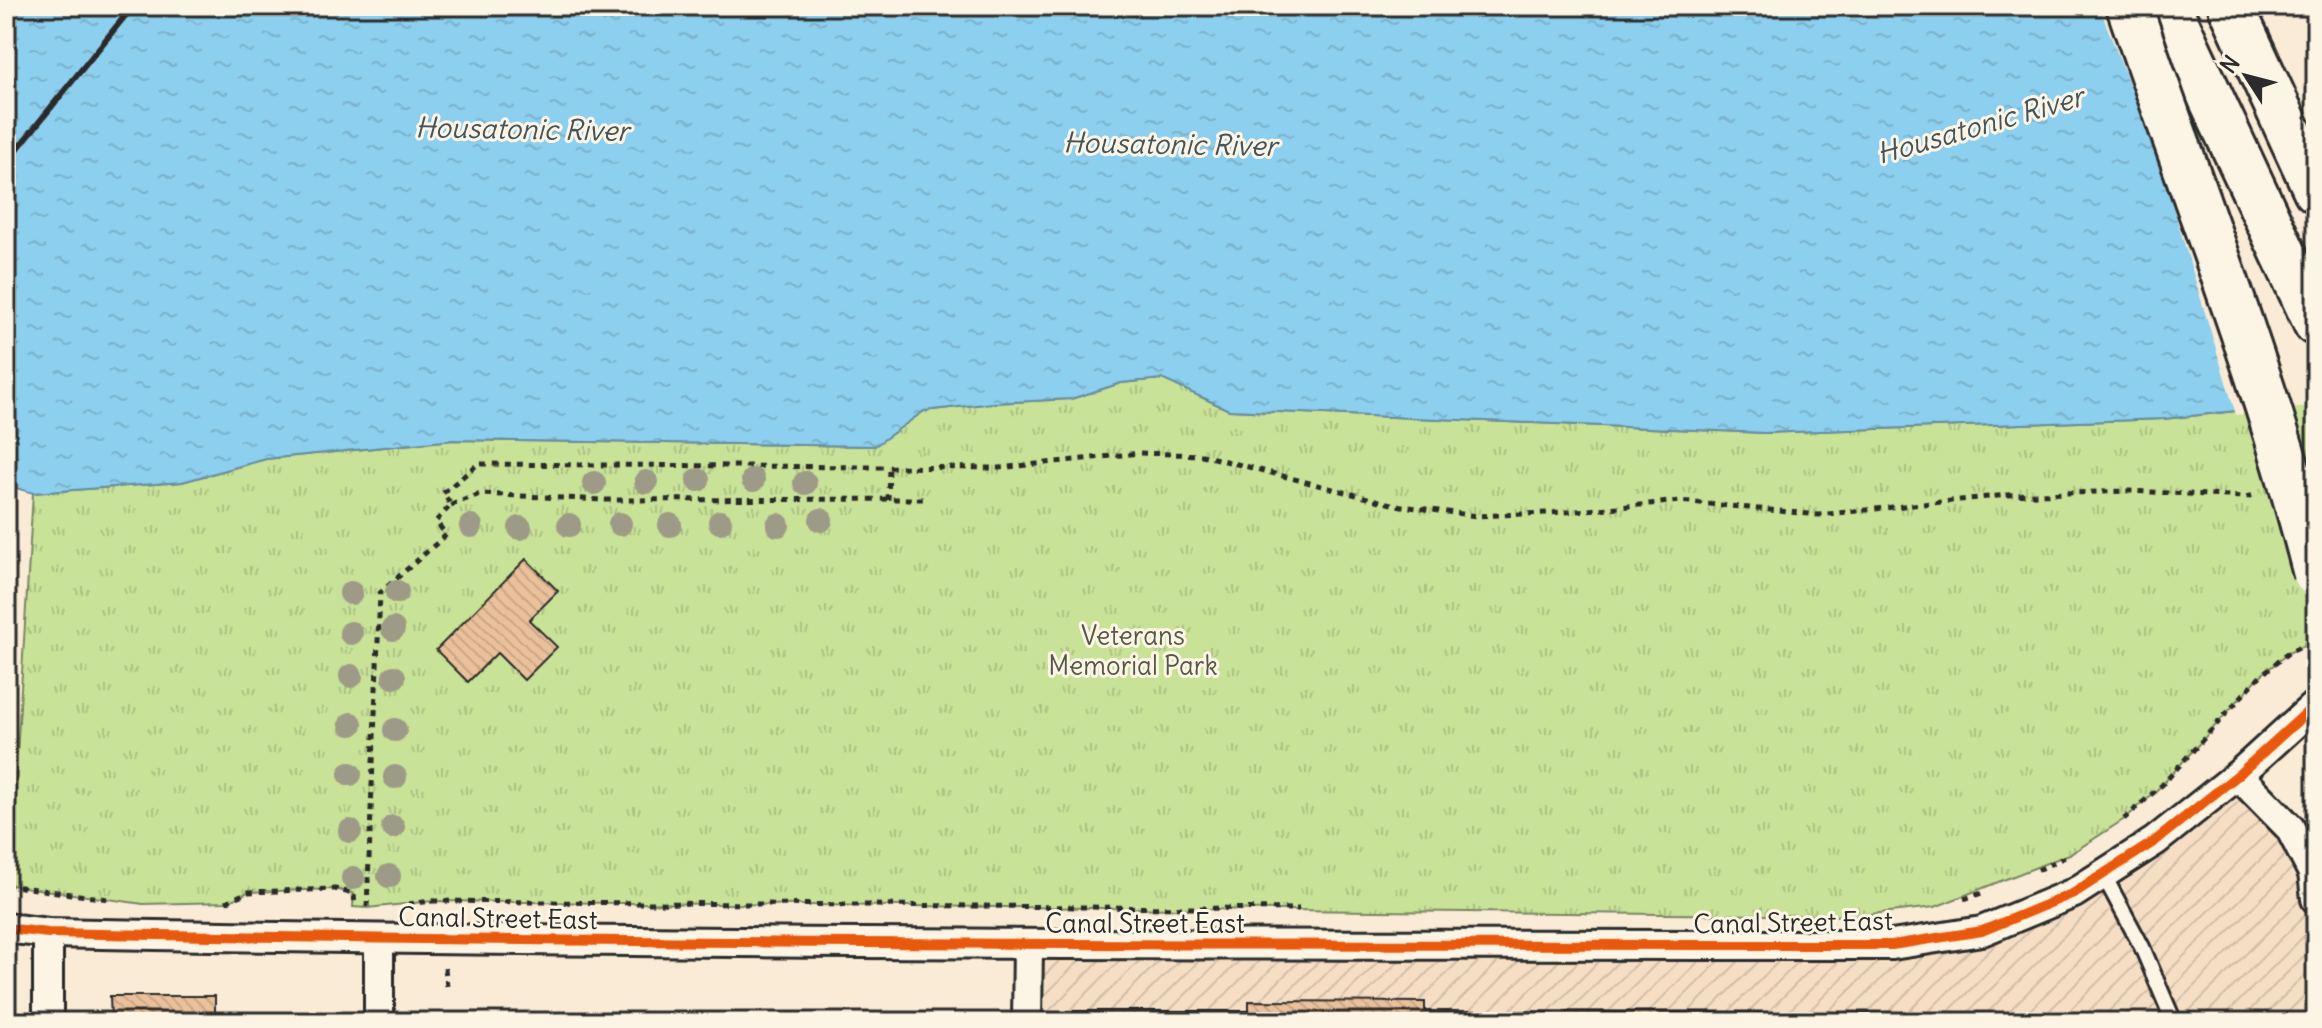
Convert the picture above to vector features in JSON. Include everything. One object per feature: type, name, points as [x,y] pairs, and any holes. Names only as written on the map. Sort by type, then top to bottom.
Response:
[{"type":"highway","points":[[2129,6],[2253,358],[2316,574]]},
{"type":"highway","points":[[2168,6],[2316,323]]},
{"type":"highway","points":[[2231,6],[2316,190]]},
{"type":"street","name":"Canal Street East","points":[[6,928],[48,933],[379,939],[1028,945],[1892,945],[1982,931],[2074,893],[2155,841],[2238,775],[2316,704]]},
{"type":"street","points":[[2238,775],[2290,828],[2313,873],[2316,899]]},
{"type":"street","points":[[48,933],[48,1022]]},
{"type":"street","points":[[379,939],[379,1022]]},
{"type":"street","points":[[1027,1022],[1028,945]]},
{"type":"lane","points":[[2103,874],[2142,947],[2174,1022]]},
{"type":"path","points":[[451,505],[443,493],[478,464],[999,468],[1140,453],[1202,455],[1395,505],[1477,516],[1567,512],[1680,501],[1819,515],[2007,495],[2130,491],[2246,497],[2260,494]]},
{"type":"path","points":[[888,500],[889,467]]},
{"type":"path","points":[[214,902],[228,902],[248,892],[335,889],[354,894],[353,907],[367,908],[380,593],[446,535],[436,521],[451,505],[480,494],[605,500],[925,499]]},
{"type":"path","points":[[2115,825],[2162,785],[2259,677],[2288,653],[2316,640]]},
{"type":"path","points":[[2031,873],[2072,853]]},
{"type":"path","points":[[6,885],[113,900]]},
{"type":"path","points":[[1962,899],[1989,891]]},
{"type":"path","points":[[432,901],[1313,909]]},
{"type":"shaded area","points":[[2238,775],[2290,828],[2316,899],[2316,1022],[1027,1022],[1028,945],[1892,945],[2074,893]]},
{"type":"green space","name":"Veterans Memorial Park","points":[[1163,379],[1229,410],[1765,433],[2164,419],[2316,402],[2316,640],[2288,653],[2259,677],[2162,785],[2126,818],[2072,853],[1935,907],[1853,916],[433,901],[367,908],[353,907],[354,894],[335,889],[248,892],[228,902],[143,904],[9,885],[33,493],[182,482],[266,459],[453,440],[874,446],[924,411],[1071,399],[1121,383]]},
{"type":"water","name":"Housatonic River","points":[[6,6],[2316,6],[2316,402],[2164,419],[1765,433],[1229,410],[1162,379],[1121,383],[1071,399],[924,411],[875,446],[453,440],[266,459],[182,482],[33,493],[6,485]]},
{"type":"pier","points":[[2099,6],[2302,6],[2316,35],[2316,406],[2236,415],[2160,164]]},
{"type":"building","points":[[526,559],[558,591],[529,620],[557,647],[524,680],[497,653],[468,682],[436,650]]},
{"type":"building","points":[[110,996],[215,996],[215,1022],[111,1022]]},
{"type":"building","points":[[1249,1001],[1425,1002],[1425,1011],[2039,1014],[2039,1022],[1067,1022],[1067,1011],[1249,1011]]},
{"type":"railway","points":[[6,163],[133,6]]},
{"type":"cycle path","points":[[6,928],[48,933],[740,942],[1892,945],[1982,931],[2074,893],[2155,841],[2238,775],[2316,704]]}]
